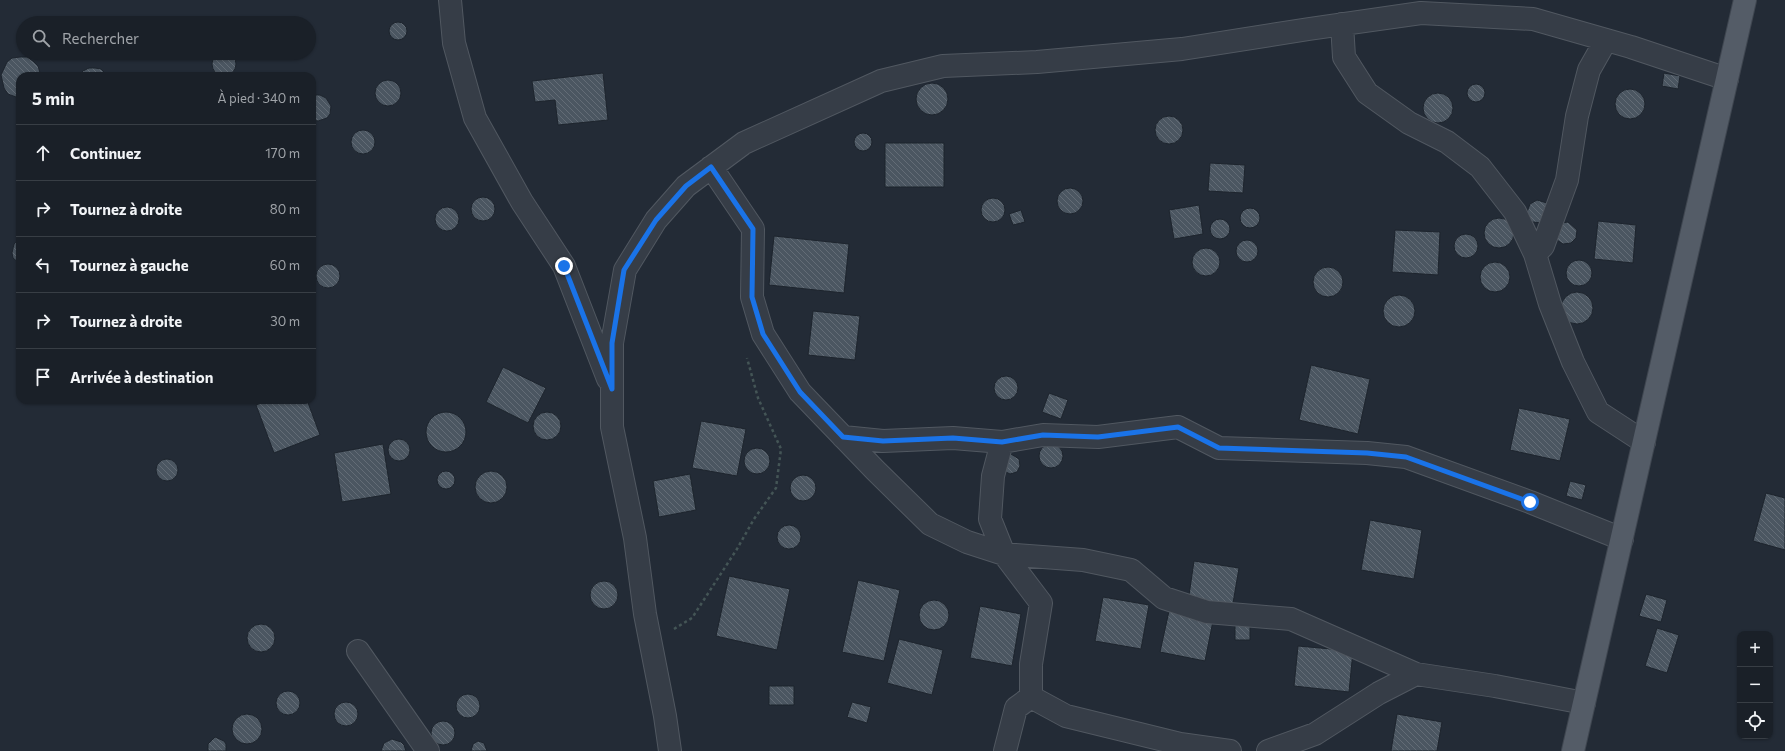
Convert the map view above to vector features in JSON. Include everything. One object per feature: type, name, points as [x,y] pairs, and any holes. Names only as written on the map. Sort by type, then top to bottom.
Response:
[{"type":"main road","points":[[1573,751],[1745,0]]},
{"type":"street","points":[[450,0],[454,43],[475,118],[522,202],[564,266],[612,389]]},
{"type":"street","points":[[670,751],[665,716],[645,614],[635,538],[612,427],[612,343],[624,270],[656,220],[686,186],[744,143],[881,81],[943,66],[1037,62],[1182,49],[1421,13],[1529,9],[1606,40],[1727,79]]},
{"type":"street","points":[[1342,24],[1344,57],[1366,93],[1409,123],[1447,142],[1480,167],[1515,212],[1535,254],[1550,304],[1574,362],[1598,412],[1644,442]]},
{"type":"street","points":[[1535,254],[1543,246],[1567,180],[1577,116],[1589,70],[1606,40]]},
{"type":"street","points":[[711,167],[753,229],[752,297],[763,334],[800,392],[930,524],[967,542],[1004,554],[1084,560],[1131,570],[1164,598],[1207,612],[1291,619],[1416,674],[1495,686],[1584,704]]},
{"type":"street","points":[[843,437],[883,441],[953,438],[1002,442],[1043,435],[1098,437],[1178,427],[1219,448],[1367,453],[1406,457],[1530,502],[1622,539]]},
{"type":"street","points":[[1002,442],[993,476],[990,519],[1004,554],[1041,603],[1031,664],[1031,697]]},
{"type":"street","points":[[358,651],[428,751]]},
{"type":"street","points":[[1268,751],[1316,734],[1379,693],[1416,674]]},
{"type":"street","points":[[1004,751],[1016,708],[1031,697]]},
{"type":"street","points":[[1031,697],[1066,716],[1180,744],[1230,751]]},
{"type":"path","points":[[650,643],[692,618],[737,549],[754,519],[776,488],[781,449],[758,398],[747,356]]},
{"type":"building","points":[[398,22],[404,25],[407,31],[404,37],[398,40],[392,37],[389,31],[392,25]]},
{"type":"building","points":[[12,58],[16,58],[16,60],[32,60],[38,66],[40,72],[16,72],[16,97],[8,94],[4,88],[1,75],[7,62]]},
{"type":"building","points":[[213,60],[235,60],[236,64],[234,72],[214,72],[213,69]]},
{"type":"building","points":[[89,68],[95,68],[101,69],[104,72],[82,72]]},
{"type":"building","points":[[603,73],[608,120],[558,125],[555,100],[535,102],[532,81]]},
{"type":"building","points":[[1664,73],[1680,76],[1678,89],[1662,86]]},
{"type":"building","points":[[388,80],[397,84],[401,93],[397,102],[388,106],[379,102],[375,93],[379,84]]},
{"type":"building","points":[[932,83],[938,84],[945,90],[948,99],[947,105],[941,112],[932,115],[926,114],[919,108],[916,99],[917,93],[923,86]]},
{"type":"building","points":[[1476,84],[1482,87],[1485,93],[1482,99],[1476,102],[1470,99],[1467,93],[1470,87]]},
{"type":"building","points":[[1630,89],[1641,93],[1645,104],[1641,115],[1630,119],[1619,115],[1615,104],[1619,93]]},
{"type":"building","points":[[1438,93],[1449,97],[1453,108],[1449,119],[1438,123],[1427,119],[1423,108],[1427,97]]},
{"type":"building","points":[[316,95],[320,95],[326,98],[331,106],[330,114],[327,118],[316,121]]},
{"type":"building","points":[[1169,116],[1179,120],[1183,130],[1179,140],[1169,144],[1159,140],[1155,130],[1159,120]]},
{"type":"building","points":[[363,130],[372,133],[375,142],[372,151],[363,154],[354,151],[351,142],[354,133]]},
{"type":"building","points":[[859,133],[867,133],[872,138],[870,149],[867,151],[859,151],[854,146],[854,138]]},
{"type":"building","points":[[885,143],[944,143],[944,187],[885,187]]},
{"type":"building","points":[[1210,163],[1245,165],[1243,193],[1208,191]]},
{"type":"building","points":[[1070,188],[1079,192],[1083,201],[1079,210],[1070,214],[1061,210],[1057,201],[1061,192]]},
{"type":"building","points":[[483,197],[488,198],[494,204],[494,214],[488,220],[483,221],[478,220],[472,214],[471,209],[472,204],[478,198]]},
{"type":"building","points":[[993,198],[1001,202],[1005,210],[1001,218],[993,222],[985,218],[981,210],[985,202]]},
{"type":"building","points":[[1537,200],[1547,203],[1542,223],[1533,222],[1530,220],[1527,212],[1530,204]]},
{"type":"building","points":[[1199,205],[1203,234],[1174,239],[1169,210]]},
{"type":"building","points":[[447,207],[456,210],[459,219],[456,228],[447,231],[438,228],[435,219],[438,210]]},
{"type":"building","points":[[1250,208],[1257,211],[1260,218],[1257,225],[1250,228],[1243,225],[1240,218],[1243,211]]},
{"type":"building","points":[[1021,210],[1025,222],[1013,225],[1009,214]]},
{"type":"building","points":[[1499,218],[1505,219],[1513,227],[1513,239],[1505,247],[1499,248],[1493,247],[1485,239],[1484,233],[1485,227],[1493,219]]},
{"type":"building","points":[[1216,219],[1224,219],[1230,225],[1230,233],[1224,239],[1216,239],[1210,233],[1210,225]]},
{"type":"building","points":[[1598,221],[1636,225],[1633,263],[1594,259]]},
{"type":"building","points":[[1568,222],[1577,230],[1576,238],[1571,243],[1563,244],[1557,240],[1562,223]]},
{"type":"building","points":[[1395,230],[1440,232],[1438,275],[1392,272]]},
{"type":"building","points":[[1466,234],[1474,238],[1478,246],[1474,254],[1466,258],[1458,254],[1454,246],[1458,238]]},
{"type":"building","points":[[774,236],[849,244],[844,293],[769,285]]},
{"type":"building","points":[[1247,240],[1255,243],[1258,251],[1255,259],[1247,262],[1239,259],[1236,251],[1239,243]]},
{"type":"building","points":[[16,242],[16,261],[13,258],[12,253],[14,244]]},
{"type":"building","points":[[1206,248],[1216,252],[1220,262],[1216,272],[1206,276],[1196,272],[1192,262],[1196,252]]},
{"type":"building","points":[[1579,260],[1588,264],[1592,273],[1588,282],[1579,286],[1570,282],[1566,273],[1570,264]]},
{"type":"building","points":[[1495,262],[1505,267],[1510,277],[1505,287],[1495,292],[1485,287],[1480,277],[1485,267]]},
{"type":"building","points":[[328,264],[333,265],[339,271],[339,281],[333,287],[328,288],[323,287],[317,281],[316,276],[317,271],[323,265]]},
{"type":"building","points":[[1328,267],[1339,271],[1343,282],[1339,293],[1328,297],[1317,293],[1313,282],[1317,271]]},
{"type":"building","points":[[1574,292],[1580,292],[1590,299],[1593,308],[1592,314],[1586,321],[1580,324],[1574,324],[1564,317],[1561,311],[1561,305],[1568,295]]},
{"type":"building","points":[[1396,295],[1402,295],[1412,302],[1415,311],[1414,317],[1408,324],[1402,327],[1396,327],[1386,320],[1383,314],[1383,308],[1390,298]]},
{"type":"building","points":[[813,311],[860,316],[855,360],[808,355]]},
{"type":"building","points":[[1311,365],[1370,379],[1358,434],[1299,420]]},
{"type":"building","points":[[503,367],[546,388],[528,423],[486,402]]},
{"type":"building","points":[[1006,376],[1015,379],[1018,388],[1015,397],[1006,400],[997,397],[994,388],[997,379]]},
{"type":"building","points":[[1049,393],[1068,400],[1061,419],[1042,412]]},
{"type":"building","points":[[308,404],[320,435],[274,453],[256,405]]},
{"type":"building","points":[[1519,408],[1570,419],[1560,461],[1510,450]]},
{"type":"building","points":[[450,412],[457,415],[463,421],[466,432],[465,440],[457,449],[450,452],[442,452],[435,449],[427,440],[426,428],[429,421],[438,413]]},
{"type":"building","points":[[547,412],[557,416],[561,426],[557,436],[547,440],[537,436],[533,426],[537,416]]},
{"type":"building","points":[[701,421],[746,429],[737,476],[692,468]]},
{"type":"building","points":[[399,439],[407,442],[410,450],[407,458],[399,461],[391,458],[388,450],[391,442]]},
{"type":"building","points":[[383,444],[391,494],[342,502],[334,453]]},
{"type":"building","points":[[1051,444],[1060,447],[1063,456],[1060,465],[1051,468],[1042,465],[1039,456],[1042,447]]},
{"type":"building","points":[[757,448],[766,452],[770,461],[766,470],[757,474],[748,470],[744,461],[748,452]]},
{"type":"building","points":[[1011,454],[1019,459],[1020,466],[1017,472],[1010,474],[1004,471],[1007,455]]},
{"type":"building","points":[[163,459],[171,459],[178,466],[178,474],[171,481],[163,481],[156,474],[156,466]]},
{"type":"building","points":[[446,471],[452,474],[455,480],[452,486],[446,489],[440,486],[437,480],[440,474]]},
{"type":"building","points":[[488,471],[494,471],[504,478],[507,487],[506,493],[500,500],[494,503],[488,503],[478,496],[475,490],[475,484],[482,474]]},
{"type":"building","points":[[690,474],[696,510],[659,517],[653,481]]},
{"type":"building","points":[[803,475],[812,479],[816,488],[812,497],[803,501],[794,497],[790,488],[794,479]]},
{"type":"building","points":[[1570,481],[1586,485],[1582,500],[1566,496]]},
{"type":"building","points":[[1766,493],[1785,498],[1785,550],[1753,541]]},
{"type":"building","points":[[1370,520],[1422,530],[1414,579],[1361,570]]},
{"type":"building","points":[[789,525],[798,528],[801,537],[798,546],[789,549],[780,546],[777,537],[780,528]]},
{"type":"building","points":[[1194,561],[1239,568],[1232,609],[1188,602]]},
{"type":"building","points":[[729,576],[790,589],[777,650],[716,636]]},
{"type":"building","points":[[858,580],[900,590],[884,661],[842,652]]},
{"type":"building","points":[[604,581],[610,582],[614,585],[617,589],[617,601],[614,605],[610,608],[604,609],[598,608],[594,605],[591,601],[590,595],[591,589],[594,585],[598,582]]},
{"type":"building","points":[[1646,594],[1667,600],[1661,622],[1639,616]]},
{"type":"building","points":[[1103,597],[1149,605],[1141,649],[1095,641]]},
{"type":"building","points":[[934,600],[944,605],[949,615],[944,625],[934,630],[924,625],[919,615],[924,605]]},
{"type":"building","points":[[980,606],[1021,614],[1012,666],[970,658]]},
{"type":"building","points":[[1169,611],[1213,621],[1205,661],[1160,652]]},
{"type":"building","points":[[1235,622],[1250,622],[1250,640],[1235,640]]},
{"type":"building","points":[[261,624],[267,625],[271,628],[274,632],[274,644],[271,648],[267,651],[261,652],[255,651],[251,648],[248,644],[247,638],[248,632],[251,628],[255,625]]},
{"type":"building","points":[[1657,628],[1679,635],[1667,673],[1645,666]]},
{"type":"building","points":[[899,639],[943,650],[932,695],[887,683]]},
{"type":"building","points":[[1298,646],[1353,651],[1349,692],[1294,686]]},
{"type":"building","points":[[769,686],[794,686],[794,705],[769,705]]},
{"type":"building","points":[[288,691],[297,694],[300,703],[297,712],[288,715],[279,712],[276,703],[279,694]]},
{"type":"building","points":[[468,694],[477,697],[480,706],[477,715],[468,718],[459,715],[456,706],[459,697]]},
{"type":"building","points":[[346,702],[355,705],[358,714],[355,723],[346,726],[337,723],[334,714],[337,705]]},
{"type":"building","points":[[852,702],[871,707],[867,723],[847,717]]},
{"type":"building","points":[[247,714],[253,715],[261,723],[261,735],[253,743],[247,744],[241,743],[233,735],[232,729],[233,723],[241,715]]},
{"type":"building","points":[[1397,714],[1442,722],[1437,751],[1391,751]]},
{"type":"building","points":[[443,721],[451,725],[455,733],[451,741],[443,745],[435,741],[431,733],[435,725]]},
{"type":"building","points":[[215,737],[224,741],[226,744],[226,751],[208,751],[208,744]]},
{"type":"building","points":[[392,739],[401,742],[406,751],[381,751],[384,743]]},
{"type":"building","points":[[478,741],[484,743],[487,751],[471,751],[473,744]]},
{"type":"route","points":[[564,266],[612,389],[612,343],[624,270],[656,220],[686,186],[711,167],[753,229],[752,297],[763,334],[800,392],[843,437],[883,441],[953,438],[1002,442],[1043,435],[1098,437],[1178,427],[1219,448],[1367,453],[1406,457],[1530,502]]}]
